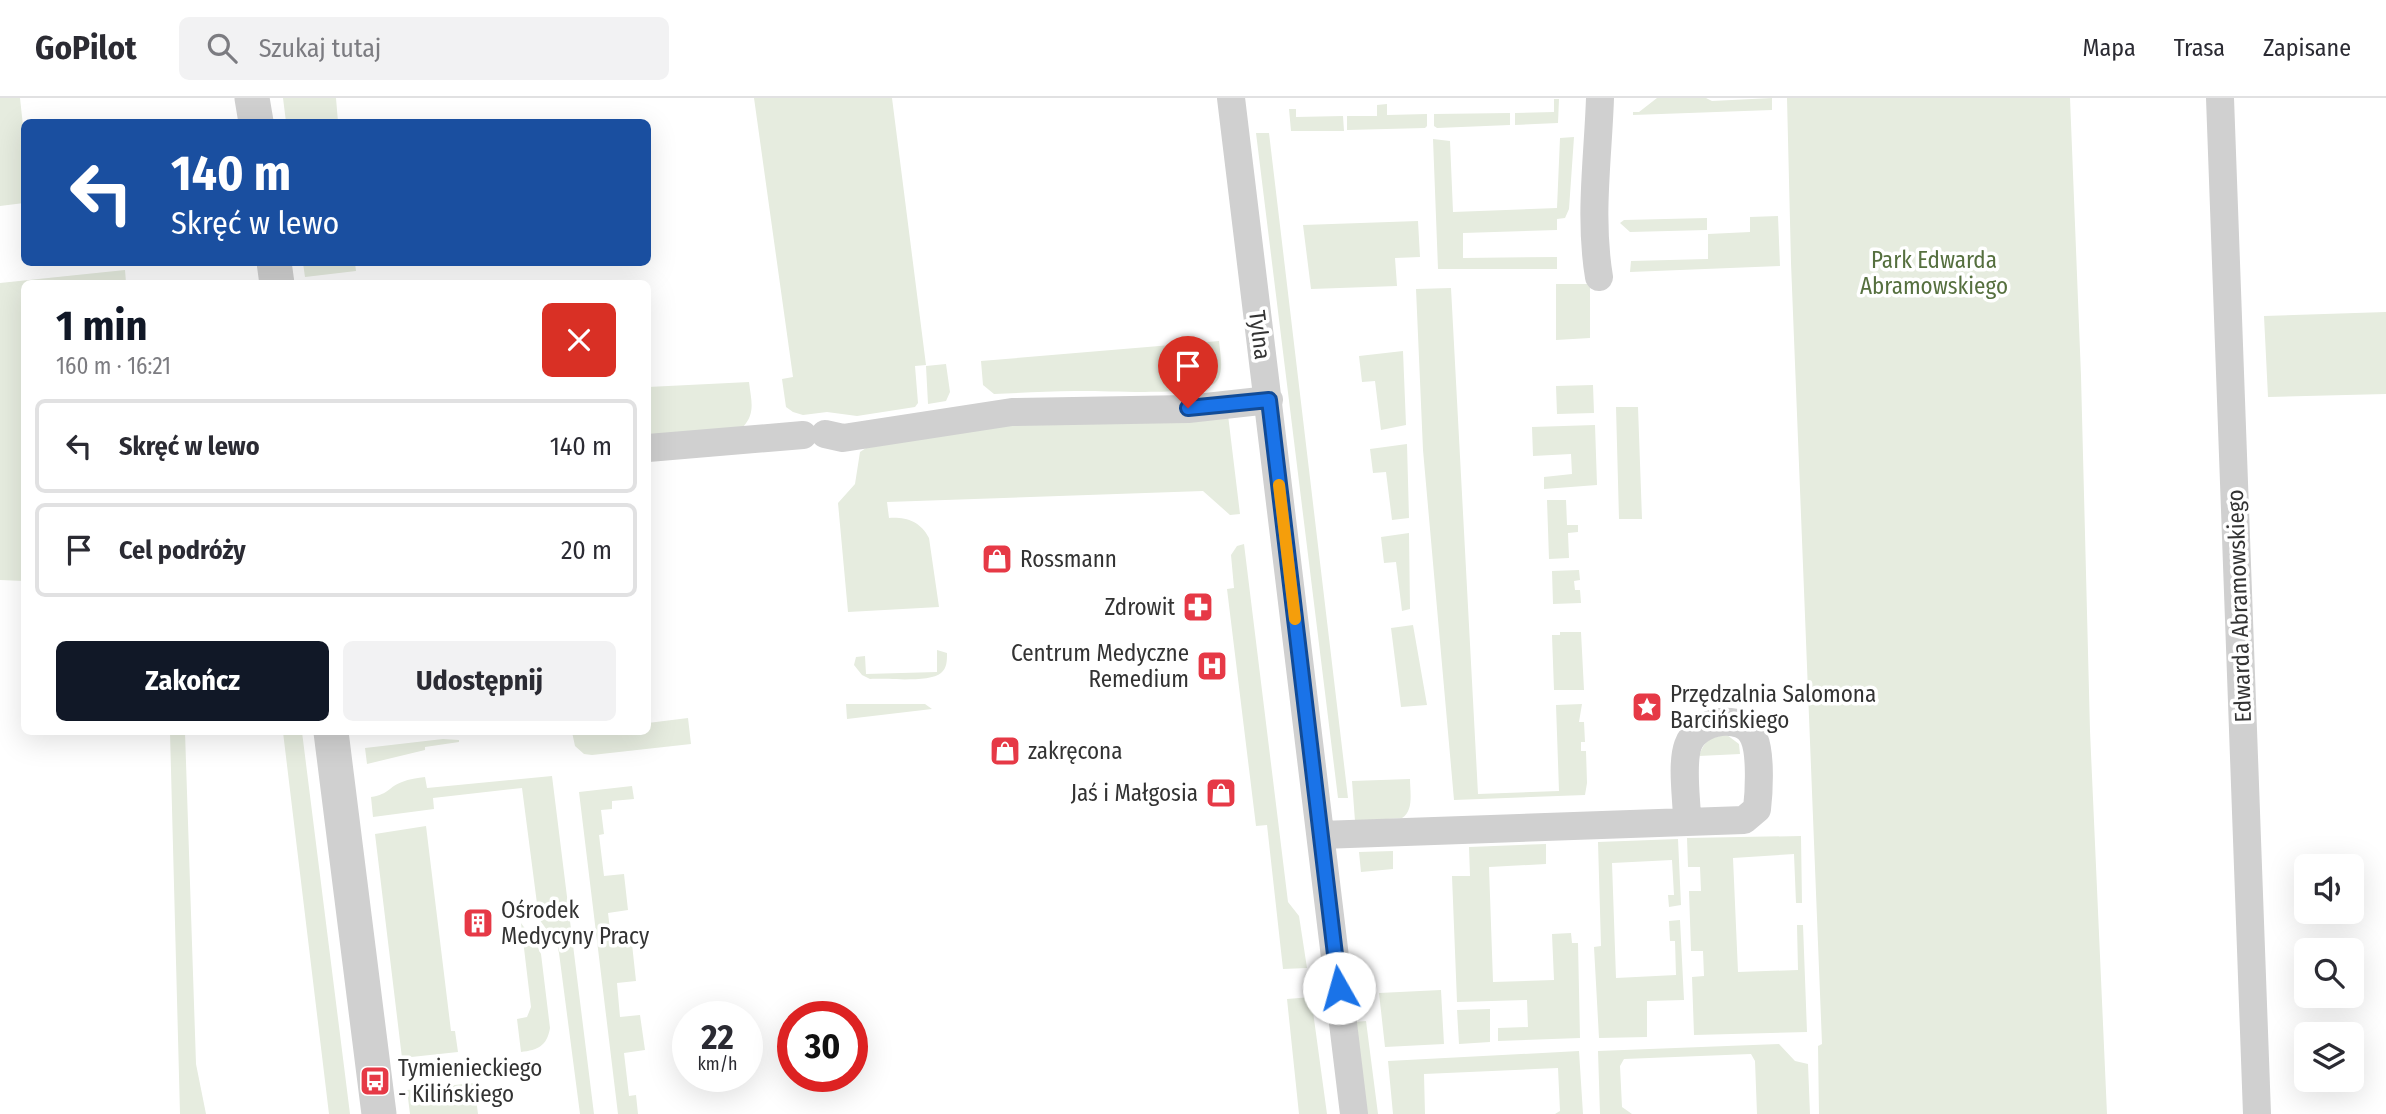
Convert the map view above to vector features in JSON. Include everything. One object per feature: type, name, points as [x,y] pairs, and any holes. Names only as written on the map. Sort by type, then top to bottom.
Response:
[{"type":"street","points":[[252,98],[256,119]]},
{"type":"street","points":[[1599,277],[1594,245],[1594,219],[1600,98]]},
{"type":"street","name":"Edwarda Abramowskiego","points":[[2220,98],[2257,1114]]},
{"type":"street","name":"Tylna","points":[[1237,99],[1269,400],[1354,1114]]},
{"type":"street","points":[[651,448],[814,435],[842,438],[1012,412],[1188,408],[1269,400]]},
{"type":"street","points":[[331,735],[379,1114]]},
{"type":"street","points":[[1321,835],[1687,821]]},
{"type":"green space","points":[[0,98],[20,98],[21,203],[0,206]]},
{"type":"green space","points":[[283,98],[336,98],[338,119],[286,119]]},
{"type":"green space","points":[[754,98],[892,98],[926,365],[915,366],[918,403],[915,407],[857,416],[827,412],[803,415],[786,407],[782,379],[793,377]]},
{"type":"green space","points":[[1657,98],[1706,98],[1712,101],[1772,98],[1772,110],[1633,115],[1633,112],[1639,112]]},
{"type":"green space","name":"Park Edwarda Abramowskiego","points":[[1787,98],[2070,98],[2081,376],[2090,731],[2107,1114],[1819,1114],[1818,1046],[1822,1044],[1791,263]]},
{"type":"green space","points":[[1554,99],[1559,99],[1558,123],[1515,125],[1515,113],[1554,112]]},
{"type":"green space","points":[[1387,104],[1387,115],[1427,114],[1427,126],[1347,130],[1347,116],[1377,116],[1377,105]]},
{"type":"green space","points":[[1289,109],[1296,109],[1296,117],[1343,116],[1344,131],[1291,131]]},
{"type":"green space","points":[[1510,113],[1510,125],[1434,126],[1434,114]]},
{"type":"green space","points":[[1256,133],[1269,133],[1348,798],[1338,798]]},
{"type":"green space","points":[[1574,137],[1569,209],[1565,218],[1557,219],[1557,230],[1463,233],[1463,258],[1557,257],[1557,269],[1438,269],[1433,139],[1450,141],[1453,212],[1557,208],[1560,138]]},
{"type":"green space","points":[[1778,216],[1780,266],[1630,272],[1631,261],[1708,259],[1708,234],[1750,232],[1750,217]]},
{"type":"green space","points":[[1707,218],[1707,230],[1630,232],[1620,223],[1624,220]]},
{"type":"green space","points":[[1418,221],[1420,257],[1395,258],[1397,286],[1311,289],[1303,225]]},
{"type":"green space","points":[[303,266],[355,266],[356,271],[305,277]]},
{"type":"green space","points":[[125,270],[126,280],[29,280]]},
{"type":"green space","points":[[21,281],[21,581],[0,580],[0,283]]},
{"type":"green space","points":[[1556,284],[1590,284],[1590,338],[1556,340]]},
{"type":"green space","points":[[1451,288],[1478,794],[1559,791],[1556,705],[1582,704],[1579,722],[1584,722],[1585,742],[1581,742],[1581,751],[1586,751],[1585,795],[1454,800],[1423,450],[1416,289]]},
{"type":"green space","points":[[2386,312],[2386,394],[2268,397],[2264,316]]},
{"type":"green space","points":[[1219,341],[1221,363],[1218,379],[1205,387],[1190,390],[994,394],[983,385],[981,361]]},
{"type":"green space","points":[[1403,351],[1406,425],[1381,430],[1375,381],[1362,382],[1359,356]]},
{"type":"green space","points":[[946,364],[950,392],[946,401],[928,404],[926,366]]},
{"type":"green space","points":[[749,382],[750,417],[743,427],[651,439],[651,387]]},
{"type":"green space","points":[[1593,385],[1594,413],[1557,414],[1556,386]]},
{"type":"green space","points":[[1616,407],[1638,407],[1642,519],[1619,519]]},
{"type":"green space","points":[[1228,415],[1240,514],[1230,515],[1203,491],[887,502],[889,518],[912,521],[929,538],[939,607],[848,612],[838,503],[855,484],[860,452],[866,448],[992,427],[1047,422]]},
{"type":"green space","points":[[1595,425],[1597,485],[1544,489],[1544,477],[1572,474],[1571,454],[1533,456],[1532,427]]},
{"type":"green space","points":[[1407,444],[1409,518],[1392,520],[1386,472],[1373,473],[1370,449]]},
{"type":"green space","points":[[1547,500],[1566,500],[1567,525],[1578,525],[1578,532],[1568,533],[1569,558],[1549,559]]},
{"type":"green space","points":[[1409,533],[1410,609],[1402,611],[1396,562],[1384,563],[1381,537]]},
{"type":"green space","points":[[1244,544],[1288,902],[1299,916],[1307,968],[1283,969],[1267,825],[1256,826],[1227,589],[1234,588],[1231,555],[1237,546]]},
{"type":"green space","points":[[1579,570],[1580,580],[1574,581],[1575,590],[1580,590],[1581,603],[1553,604],[1552,571]]},
{"type":"green space","points":[[1413,625],[1427,705],[1401,707],[1391,628]]},
{"type":"green space","points":[[1560,632],[1581,632],[1584,690],[1554,690],[1552,635],[1560,635]]},
{"type":"green space","points":[[937,650],[947,653],[946,667],[941,673],[927,678],[870,679],[862,675],[854,665],[856,657],[865,656],[866,674],[937,672]]},
{"type":"green space","points":[[846,704],[925,704],[932,709],[847,719]]},
{"type":"green space","points":[[688,718],[691,744],[592,755],[584,754],[575,746],[573,735],[651,735],[651,723]]},
{"type":"green space","points":[[170,735],[185,735],[196,1064],[206,1114],[180,1114]]},
{"type":"green space","points":[[283,735],[302,735],[350,1114],[329,1114]]},
{"type":"green space","points":[[1727,735],[1739,744],[1740,754],[1699,756],[1709,740]]},
{"type":"green space","points":[[443,739],[459,742],[425,747],[425,750],[367,764],[365,748]]},
{"type":"green space","points":[[552,776],[594,1114],[580,1114],[559,953],[557,944],[539,919],[522,788],[433,798],[434,809],[373,817],[371,797],[411,779],[425,777],[427,788]]},
{"type":"green space","points":[[1410,779],[1410,806],[1406,815],[1402,818],[1355,821],[1352,781]]},
{"type":"green space","points":[[632,786],[634,799],[612,801],[612,809],[601,810],[604,834],[599,835],[604,876],[624,874],[628,910],[608,913],[612,946],[632,944],[636,981],[617,983],[620,1017],[640,1015],[645,1050],[624,1053],[629,1096],[636,1095],[638,1114],[618,1114],[579,792]]},
{"type":"green space","points":[[426,826],[451,1031],[455,1031],[458,1052],[402,1058],[375,834]]},
{"type":"green space","points":[[1801,836],[1802,903],[1796,903],[1794,854],[1733,858],[1738,972],[1798,970],[1797,925],[1803,925],[1807,1032],[1694,1035],[1692,977],[1704,976],[1703,951],[1691,951],[1689,891],[1701,891],[1700,867],[1688,867],[1687,838]]},
{"type":"green space","points":[[1678,839],[1681,905],[1669,907],[1668,895],[1674,895],[1672,860],[1612,863],[1616,978],[1676,975],[1675,941],[1670,941],[1669,921],[1680,920],[1684,1000],[1647,1001],[1647,1037],[1599,1038],[1594,947],[1601,946],[1598,842]]},
{"type":"green space","points":[[1546,844],[1546,864],[1489,867],[1493,982],[1554,980],[1552,934],[1571,933],[1572,943],[1578,943],[1580,1038],[1498,1041],[1498,1028],[1528,1027],[1527,1000],[1457,1002],[1452,876],[1470,876],[1469,847]]},
{"type":"green space","points":[[1393,851],[1393,869],[1361,872],[1359,852]]},
{"type":"green space","points":[[521,923],[541,954],[550,1028],[547,1039],[541,1046],[521,1052],[517,1019],[527,1017],[531,1007]]},
{"type":"green space","points":[[1441,990],[1444,1044],[1385,1047],[1379,993]]},
{"type":"green space","points":[[1311,997],[1327,1114],[1299,1114],[1287,999]]},
{"type":"green space","points":[[1490,1009],[1490,1042],[1459,1044],[1457,1010]]},
{"type":"green space","points":[[1366,1021],[1378,1114],[1366,1114],[1355,1022]]},
{"type":"green space","points":[[1779,1044],[1795,1061],[1808,1064],[1810,1114],[1757,1114],[1755,1061],[1751,1054],[1624,1059],[1620,1066],[1622,1107],[1632,1114],[1600,1114],[1598,1051]]},
{"type":"green space","points":[[1579,1051],[1583,1114],[1555,1114],[1560,1111],[1558,1068],[1424,1074],[1425,1114],[1393,1114],[1388,1061]]},
{"type":"green space","points":[[474,1083],[478,1114],[410,1114],[407,1090]]},
{"type":"slow traffic","points":[[1279,485],[1295,619]]},
{"type":"place","name":"Rossmann","points":[[997,559]]},
{"type":"place","name":"Zdrowit","points":[[1198,607]]},
{"type":"place","name":"Centrum Medyczne Remedium","points":[[1212,666]]},
{"type":"place","name":"Przędzalnia Salomona Barcińskiego","points":[[1647,707]]},
{"type":"place","name":"zakręcona","points":[[1005,751]]},
{"type":"place","name":"Jaś i Małgosia","points":[[1221,793]]},
{"type":"place","name":"Ośrodek Medycyny Pracy","points":[[478,923]]},
{"type":"place","name":"Tymienieckiego - Kilińskiego","points":[[375,1081]]},
{"type":"route","points":[[1188,408],[1269,400],[1339,988]]}]
